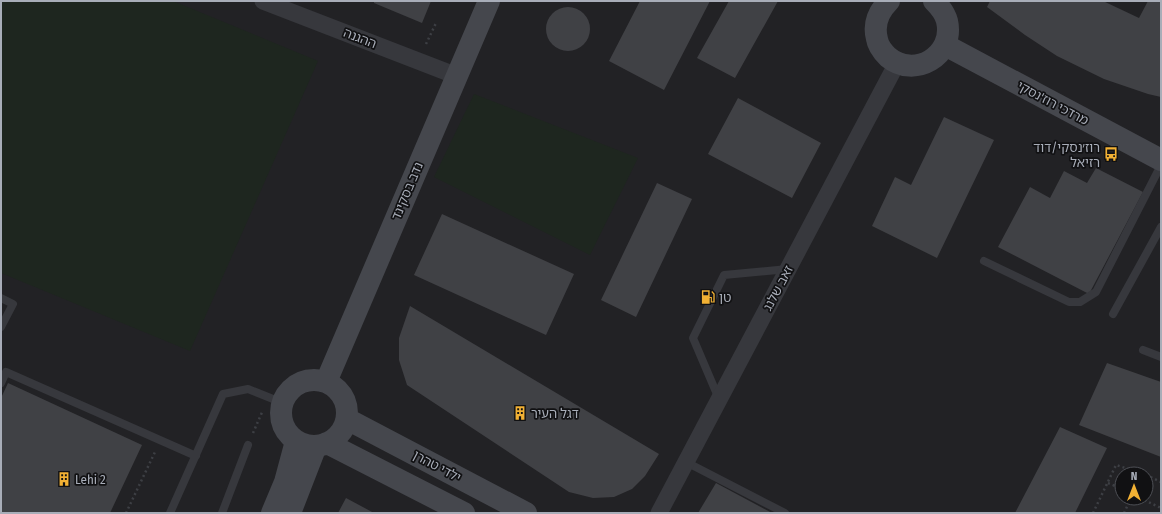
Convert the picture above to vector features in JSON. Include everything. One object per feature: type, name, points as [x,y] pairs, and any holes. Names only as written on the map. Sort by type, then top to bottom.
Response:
[{"type":"street","name":"ההגנה","points":[[263,1],[457,76]]},
{"type":"street","name":"נדב בסקינד","points":[[326,382],[489,1]]},
{"type":"street","points":[[878,4],[875,32],[878,44],[884,53],[897,63],[916,66],[928,62],[938,55],[945,45],[948,33],[947,21],[942,10],[934,1]]},
{"type":"street","name":"מרדכי רוז'נסקי","points":[[945,45],[1161,160]]},
{"type":"street","name":"זאב שלנג","points":[[659,513],[897,63]]},
{"type":"street","points":[[272,513],[285,482],[313,443],[334,440],[343,429],[347,419],[343,398],[336,389],[326,382],[317,380],[306,381],[276,400],[283,424],[288,433],[313,443],[464,513]]},
{"type":"street","name":"ילדי טהרן","points":[[347,419],[526,513]]},
{"type":"street","points":[[290,513],[313,443]]},
{"type":"lane","points":[[984,261],[1069,302],[1080,302],[1096,292],[1161,165]]},
{"type":"lane","points":[[1113,314],[1161,227]]},
{"type":"lane","points":[[719,400],[693,338],[724,275],[788,268]]},
{"type":"lane","points":[[1,298],[12,304],[1,327]]},
{"type":"lane","points":[[1143,350],[1161,357]]},
{"type":"lane","points":[[1,383],[6,372],[196,456]]},
{"type":"lane","points":[[170,513],[223,394],[248,389],[276,400]]},
{"type":"lane","points":[[222,513],[248,445]]},
{"type":"lane","points":[[686,462],[785,513]]},
{"type":"path","points":[[418,61],[436,23]]},
{"type":"path","points":[[248,445],[276,400]]},
{"type":"path","points":[[126,513],[160,440]]},
{"type":"path","points":[[1093,513],[1114,470]]},
{"type":"path","points":[[1108,483],[1114,486]]},
{"type":"shaded area","points":[[1,1],[1161,1],[1161,513],[1,513]]},
{"type":"shaded area","points":[[1,1],[173,1],[318,61],[190,351],[1,273]]},
{"type":"shaded area","points":[[474,94],[638,158],[590,255],[434,177]]},
{"type":"building","points":[[374,1],[431,1],[422,23],[374,3]]},
{"type":"building","points":[[640,1],[710,1],[664,90],[609,61]]},
{"type":"building","points":[[729,1],[778,1],[735,78],[697,58]]},
{"type":"building","points":[[990,1],[1103,1],[1139,18],[1148,1],[1161,1],[1161,97],[1104,79],[1057,56],[987,7]]},
{"type":"building","points":[[564,7],[572,7],[584,13],[590,25],[590,33],[584,45],[572,51],[564,51],[552,45],[546,33],[546,25],[552,13]]},
{"type":"building","points":[[738,98],[821,143],[792,198],[708,154]]},
{"type":"building","points":[[944,117],[994,140],[937,258],[872,226],[895,177],[911,185]]},
{"type":"building","points":[[1096,168],[1143,192],[1089,294],[998,247],[1030,187],[1050,198],[1064,171],[1087,183]]},
{"type":"building","points":[[657,183],[692,199],[636,317],[601,300]]},
{"type":"building","points":[[442,214],[574,274],[546,335],[414,275]]},
{"type":"building","name":"דגל העיר","points":[[410,306],[659,454],[645,476],[632,489],[614,497],[593,498],[569,492],[407,385],[399,360],[399,338]]},
{"type":"building","points":[[1107,363],[1161,382],[1161,457],[1079,425]]},
{"type":"building","name":"Lehi 2","points":[[8,383],[142,445],[110,513],[1,513],[1,398]]},
{"type":"building","points":[[1060,427],[1107,448],[1075,513],[1015,513]]},
{"type":"building","points":[[716,483],[772,513],[698,513]]},
{"type":"building","points":[[346,498],[374,513],[338,513]]},
{"type":"place","name":"רוז׳נסקי/דוד רזיאל","points":[[1111,154]]},
{"type":"place","name":"טן","points":[[708,297]]},
{"type":"place","name":"דגל העיר","points":[[520,413]]},
{"type":"place","name":"Lehi 2","points":[[64,479]]}]
